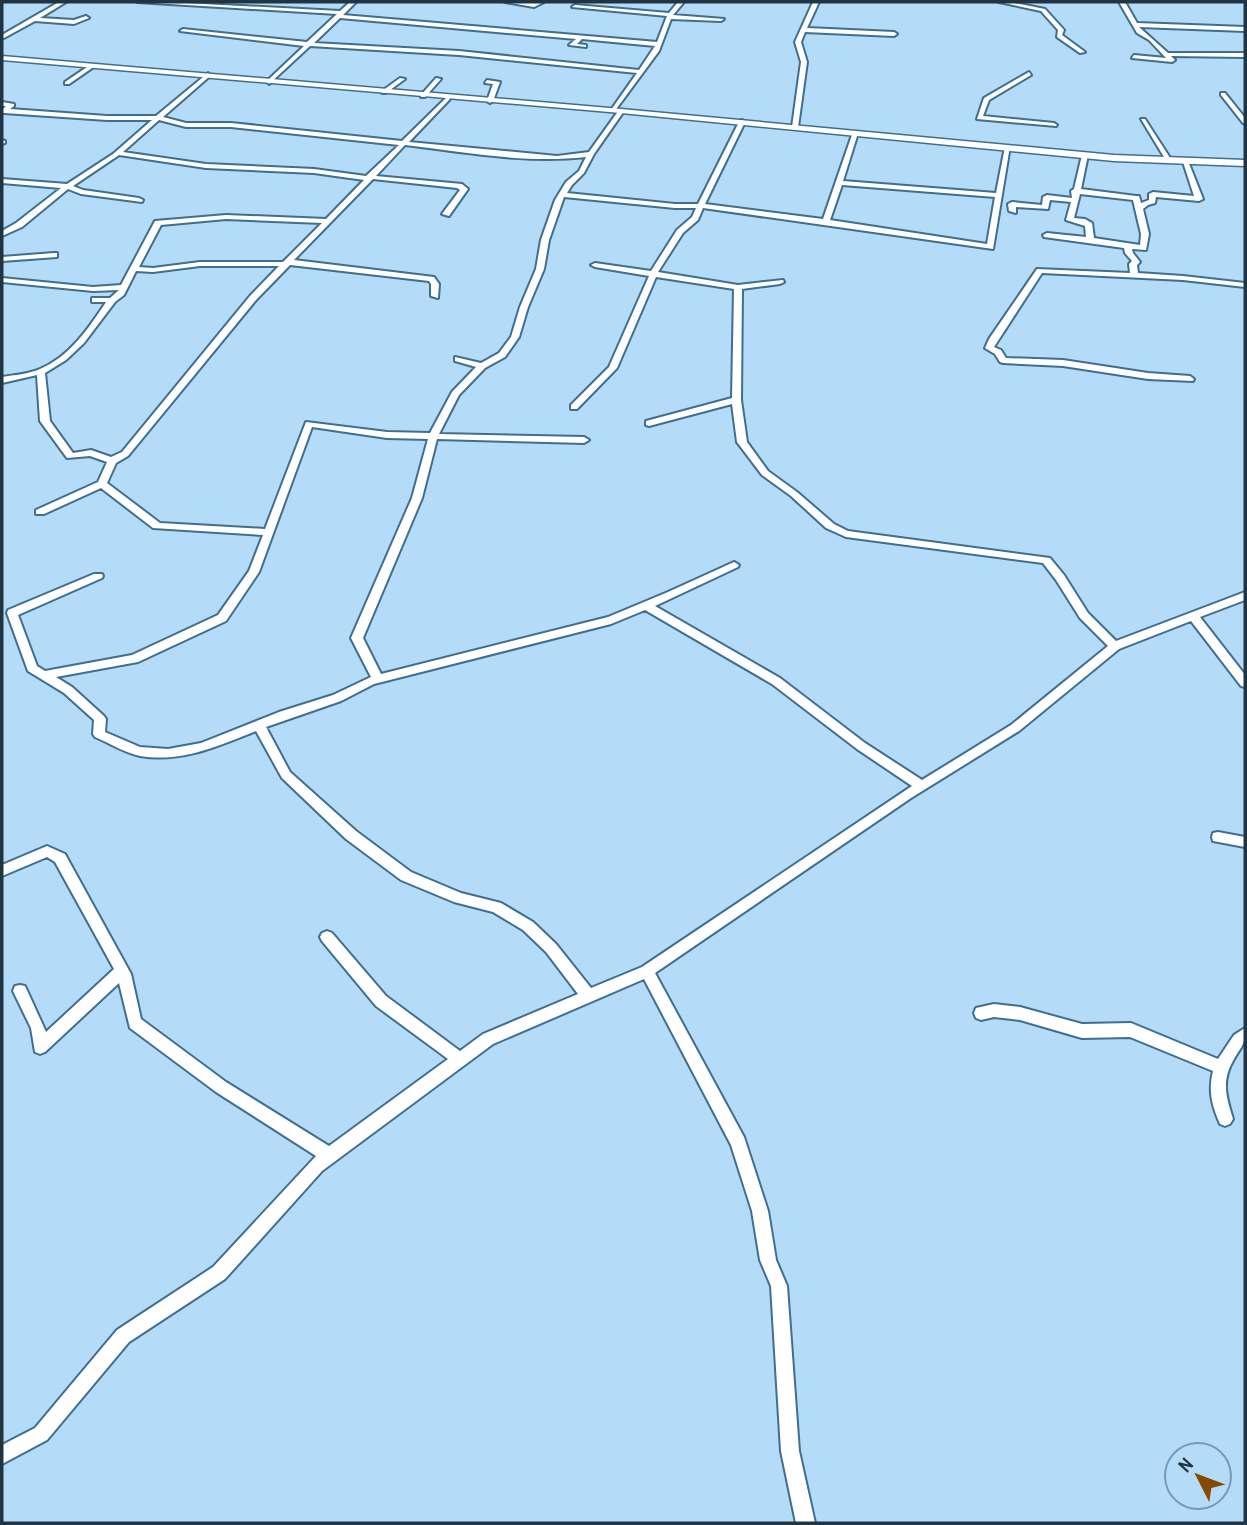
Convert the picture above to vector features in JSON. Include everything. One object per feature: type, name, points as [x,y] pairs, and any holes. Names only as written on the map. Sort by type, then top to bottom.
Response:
[{"type":"main road","points":[[2,58],[742,122],[1086,155],[1245,163]]},
{"type":"street","points":[[2,37],[63,2]]},
{"type":"street","points":[[140,2],[340,14],[658,44]]},
{"type":"street","points":[[269,82],[353,2]]},
{"type":"street","points":[[508,2],[534,5],[541,2]]},
{"type":"street","points":[[585,2],[575,7],[721,19]]},
{"type":"street","points":[[378,679],[357,638],[417,498],[433,436],[455,394],[482,366],[502,355],[515,337],[540,269],[550,221],[562,195],[582,172],[658,44],[670,16],[681,2]]},
{"type":"street","points":[[796,127],[804,62],[799,42],[816,2]]},
{"type":"street","points":[[1002,2],[1043,10],[1061,30],[1059,36],[1082,52]]},
{"type":"street","points":[[1122,2],[1139,32],[1169,54],[1172,60],[1134,57]]},
{"type":"street","points":[[35,19],[74,22],[86,18]]},
{"type":"street","points":[[1134,25],[1242,29],[1245,36]]},
{"type":"street","points":[[803,30],[894,34]]},
{"type":"street","points":[[183,31],[306,44],[458,53],[640,72]]},
{"type":"street","points":[[517,42],[525,32]]},
{"type":"street","points":[[581,37],[572,45],[584,46]]},
{"type":"street","points":[[1169,54],[1245,55]]},
{"type":"street","points":[[590,59],[600,60],[594,68]]},
{"type":"street","points":[[67,83],[92,66]]},
{"type":"street","points":[[1029,74],[986,100],[979,118],[1054,125]]},
{"type":"street","points":[[2,234],[19,225],[68,186],[117,153],[208,75]]},
{"type":"street","points":[[384,92],[402,79]]},
{"type":"street","points":[[423,96],[438,79]]},
{"type":"street","points":[[487,82],[497,82],[490,101]]},
{"type":"street","points":[[1223,94],[1245,122]]},
{"type":"street","points":[[40,512],[102,484],[112,461],[125,454],[253,298],[403,141],[448,98]]},
{"type":"street","points":[[2,109],[107,118],[157,118],[187,125],[231,125],[557,158],[591,154]]},
{"type":"street","points":[[1143,120],[1169,161]]},
{"type":"street","points":[[574,407],[613,368],[654,272],[702,206],[742,122]]},
{"type":"street","points":[[826,222],[855,133]]},
{"type":"street","points":[[562,195],[702,206],[990,247],[1008,147]]},
{"type":"street","points":[[117,153],[206,166],[314,170],[459,186],[464,189],[446,214]]},
{"type":"street","points":[[1075,191],[1136,198],[1145,234],[1143,248],[1047,235],[1090,240],[1089,225],[1070,220],[1075,191],[1086,155]]},
{"type":"street","points":[[1139,209],[1144,203],[1152,201],[1153,194],[1199,199],[1186,162]]},
{"type":"street","points":[[2,181],[68,186],[80,192],[139,200]]},
{"type":"street","points":[[840,183],[1011,193]]},
{"type":"street","points":[[1013,211],[1012,204],[1045,207],[1047,197],[1073,200]]},
{"type":"street","points":[[2,380],[41,372],[61,362],[124,287],[158,223],[226,217],[326,221]]},
{"type":"street","points":[[2,228],[19,225]]},
{"type":"street","points":[[1098,241],[1128,246],[1129,253],[1136,262],[1133,264],[1134,277]]},
{"type":"street","points":[[2,259],[54,256]]},
{"type":"street","points":[[134,269],[153,270],[200,264],[286,263],[431,279],[435,284],[435,296]]},
{"type":"street","points":[[596,265],[738,287],[780,282]]},
{"type":"street","points":[[1190,379],[1147,376],[1063,363],[1003,360],[999,352],[989,348],[1040,271],[1183,278],[1245,285]]},
{"type":"street","points":[[2,280],[93,289],[124,287]]},
{"type":"street","points":[[738,287],[736,400],[742,442],[765,473],[830,526],[846,534],[1046,560],[1059,572],[1078,608],[1097,632],[1115,646]]},
{"type":"street","points":[[95,300],[112,300]]},
{"type":"street","points":[[458,359],[482,366]]},
{"type":"street","points":[[41,372],[45,421],[58,441],[70,456],[91,453],[112,461]]},
{"type":"street","points":[[649,424],[736,400]]},
{"type":"street","points":[[44,675],[134,659],[222,618],[254,572],[309,424],[387,435],[584,440]]},
{"type":"street","points":[[102,484],[157,526],[269,532]]},
{"type":"street","points":[[846,534],[849,546]]},
{"type":"street","points":[[97,576],[12,613],[32,668],[68,690],[100,719],[99,734],[139,751],[168,754],[203,747],[337,698],[378,679],[611,620],[734,565]]},
{"type":"street","points":[[2,1455],[41,1434],[123,1335],[219,1273],[316,1165],[488,1039],[647,971],[922,786],[1016,729],[1115,646],[1245,596]]},
{"type":"street","points":[[646,606],[776,681],[861,746],[922,786]]},
{"type":"street","points":[[1193,616],[1245,683]]},
{"type":"street","points":[[259,725],[286,775],[351,835],[406,876],[458,898],[496,907],[528,926],[551,948],[589,996]]},
{"type":"street","points":[[1219,837],[1245,842]]},
{"type":"street","points":[[2,871],[47,851],[60,858],[122,971],[135,1023],[221,1087],[329,1155]]},
{"type":"street","points":[[327,937],[380,1000],[460,1059]]},
{"type":"street","points":[[20,991],[38,1028],[40,1047],[122,971]]},
{"type":"street","points":[[647,971],[738,1142],[760,1211],[768,1260],[779,1286],[790,1451],[806,1523]]},
{"type":"street","points":[[981,1013],[997,1009],[1017,1011],[1044,1022],[1083,1031],[1115,1028],[1131,1030],[1223,1068]]},
{"type":"street","points":[[1225,1119],[1218,1089],[1219,1075],[1238,1040],[1245,1035]]}]
